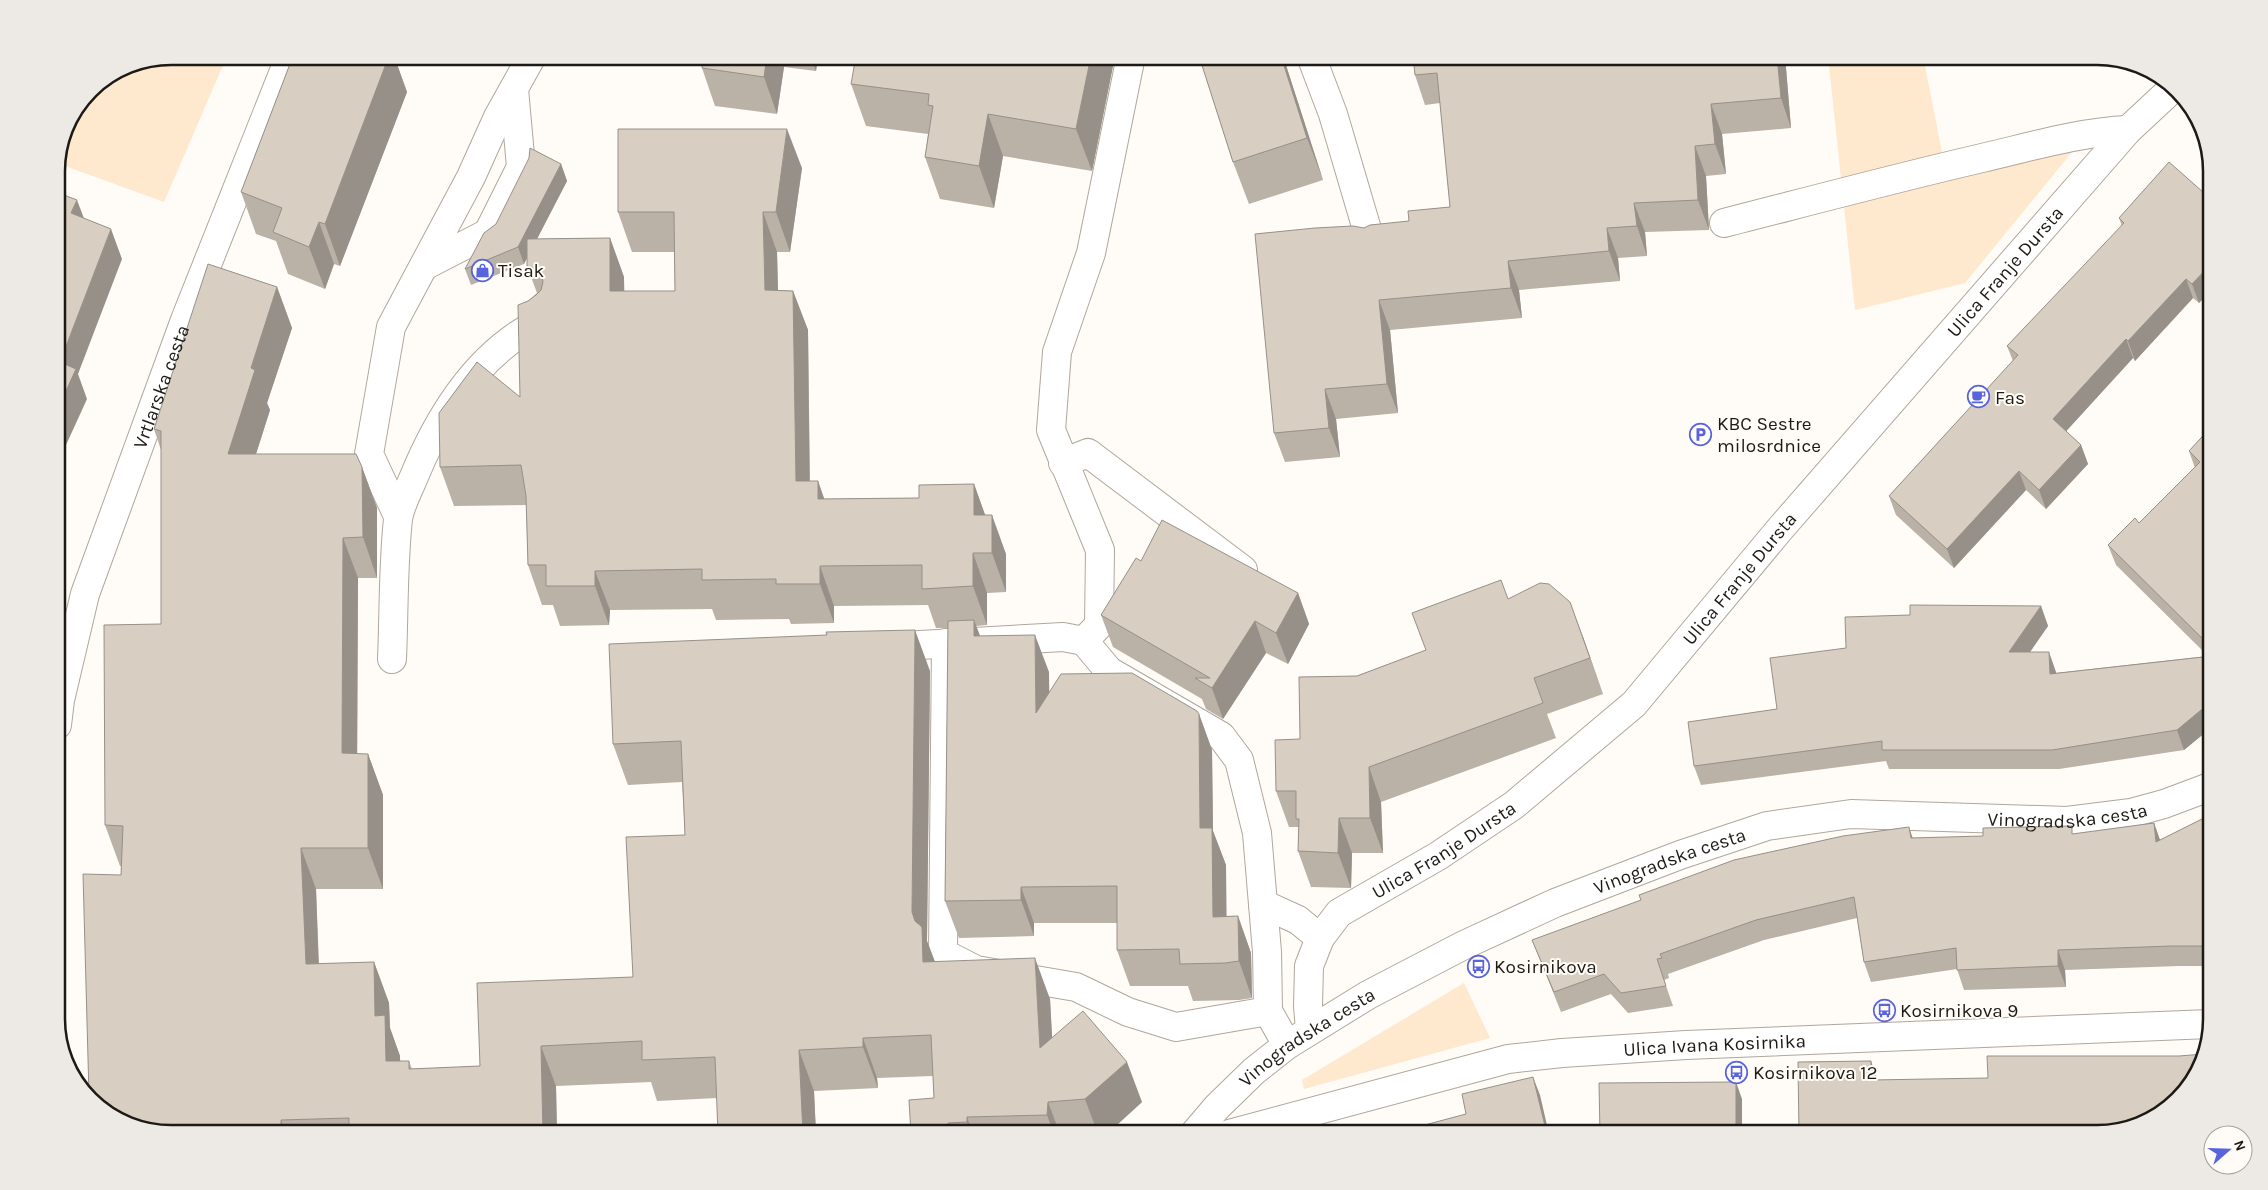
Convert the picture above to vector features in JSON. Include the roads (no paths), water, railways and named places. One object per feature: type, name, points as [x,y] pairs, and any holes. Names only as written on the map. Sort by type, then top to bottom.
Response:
[{"type":"street","name":"Vrtlarska cesta","points":[[65,679],[85,594],[184,320],[286,65]]},
{"type":"street","points":[[398,516],[369,454],[391,327],[527,65]]},
{"type":"street","points":[[860,649],[946,643],[1074,639],[1099,625],[1100,550],[1051,430],[1057,352],[1091,253],[1129,65]]},
{"type":"street","points":[[1314,65],[1333,114],[1371,243]]},
{"type":"street","points":[[424,266],[488,233],[521,167],[514,89]]},
{"type":"street","name":"Ulica Franje Dursta","points":[[1310,1030],[1308,1006],[1309,966],[1320,938],[1338,913],[1438,856],[1514,806],[1634,704],[1780,529],[2128,130],[2168,92]]},
{"type":"street","points":[[1724,223],[1903,177],[2051,142],[2107,131],[2128,130]]},
{"type":"street","points":[[392,659],[398,516],[436,428],[456,397],[490,355],[522,331],[542,321]]},
{"type":"street","points":[[1063,463],[1088,453],[1246,572]]},
{"type":"street","points":[[1074,639],[1109,671],[1221,736],[1238,760],[1257,833],[1263,904],[1268,1011],[1287,1045]]},
{"type":"street","points":[[946,643],[943,953],[976,970],[1076,987],[1128,1012],[1176,1027],[1268,1011]]},
{"type":"street","name":"Vinogradska cesta","points":[[1202,1125],[1254,1071],[1287,1045],[1368,995],[1555,903],[1680,854],[1768,826],[1851,814],[2067,820],[2131,813],[2164,804],[2203,789]]},
{"type":"street","points":[[1263,904],[1298,920],[1320,938]]},
{"type":"street","name":"Ulica Ivana Kosirnika","points":[[1262,1125],[1508,1059],[1562,1053],[1695,1044],[2203,1024]]},
{"type":"place","name":"Tisak","points":[[482,270]]},
{"type":"place","name":"Fas","points":[[1979,397]]},
{"type":"place","name":"KBC Sestre milosrdnice","points":[[1701,434]]},
{"type":"place","name":"Kosirnikova","points":[[1478,966]]},
{"type":"place","name":"Kosirnikova 9","points":[[1884,1010]]},
{"type":"place","name":"Kosirnikova 12","points":[[1737,1072]]}]
